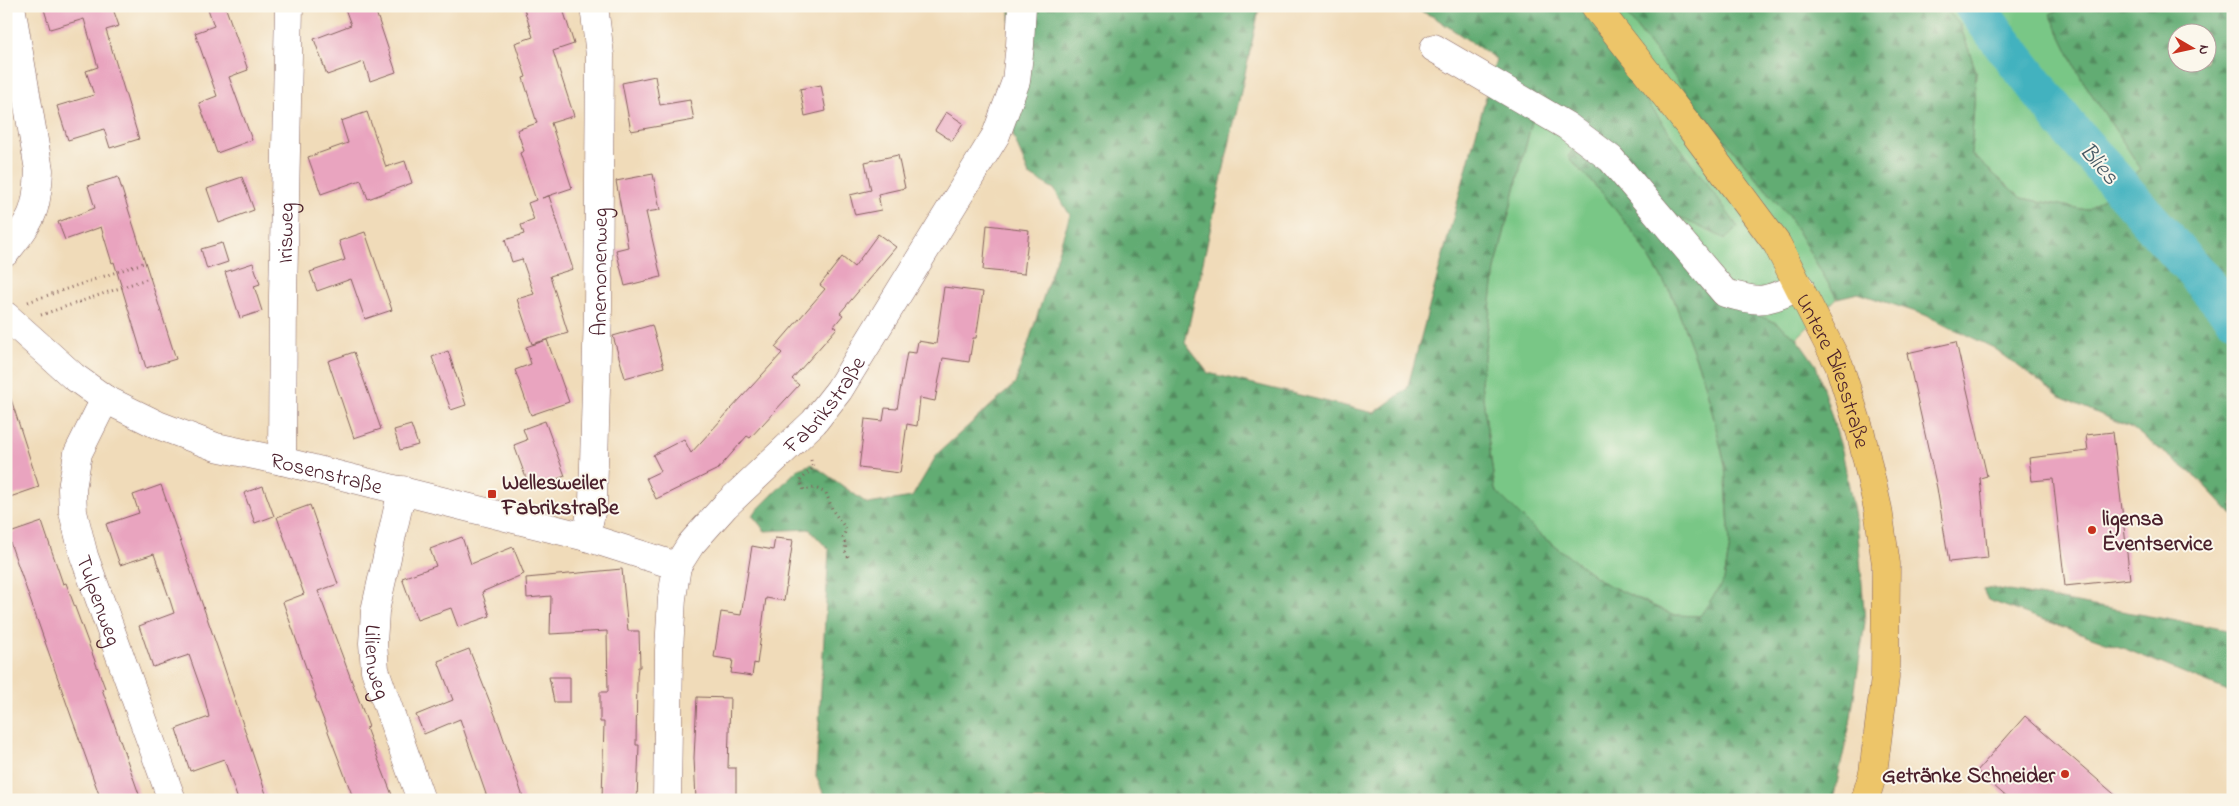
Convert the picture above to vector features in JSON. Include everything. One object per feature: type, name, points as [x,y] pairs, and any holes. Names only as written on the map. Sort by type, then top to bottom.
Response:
[{"type":"main road","name":"Untere Bliesstraße","points":[[1595,6],[1690,127],[1777,244],[1839,365],[1861,434],[1878,509],[1886,564],[1885,678],[1873,773],[1866,800]]},
{"type":"street","points":[[6,252],[31,220],[38,198],[39,170],[11,6]]},
{"type":"street","name":"Irisweg","points":[[282,461],[283,296],[289,6]]},
{"type":"street","name":"Anemonenweg","points":[[586,537],[593,503],[598,309],[600,54],[594,6]]},
{"type":"street","name":"Fabrikstraße","points":[[667,800],[670,633],[672,598],[678,566],[691,544],[725,506],[814,422],[839,390],[996,135],[1016,81],[1022,6]]},
{"type":"street","points":[[1434,48],[1567,126],[1611,159],[1725,293],[1750,300],[1766,301],[1800,287]]},
{"type":"street","name":"Rosenstraße","points":[[15,315],[73,376],[105,399],[158,425],[216,447],[402,490],[586,537],[678,566]]},
{"type":"street","name":"Tulpenweg","points":[[105,399],[78,453],[72,490],[73,512],[84,556],[172,800]]},
{"type":"street","name":"Lilienweg","points":[[402,490],[375,611],[373,643],[375,670],[421,800]]},
{"type":"path","points":[[15,315],[146,262]]},
{"type":"path","points":[[15,315],[152,277]]},
{"type":"path","points":[[796,438],[814,452],[811,461],[813,468],[800,481],[804,490],[815,488],[826,493],[833,511],[846,529],[843,538],[846,545],[845,551],[850,560]]},
{"type":"green space","points":[[1010,6],[1260,6],[1185,343],[1208,373],[1374,413],[1407,389],[1496,59],[1434,17],[1409,6],[1578,6],[1738,227],[1726,239],[1674,215],[1734,305],[1774,322],[1797,338],[1816,365],[1842,450],[1858,533],[1865,622],[1850,724],[1833,800],[826,800],[816,776],[829,550],[809,529],[765,531],[752,515],[798,469],[812,464],[868,504],[912,497],[938,453],[1015,384],[1070,215],[1054,189],[1029,175],[1013,135]],"holes":[[[1539,93],[1586,130],[1568,157],[1605,196],[1638,239],[1673,297],[1705,383],[1725,464],[1730,545],[1724,580],[1700,616],[1673,615],[1604,583],[1539,534],[1495,490],[1481,382],[1495,269]]]},
{"type":"green space","points":[[1578,6],[1620,6],[1713,126],[1789,217],[1837,298],[1797,338],[1774,322],[1734,305],[1699,280]]},
{"type":"green space","points":[[1620,6],[1944,6],[1960,25],[1976,71],[1971,154],[2021,198],[2087,210],[2141,169],[2081,78],[2050,14],[2066,6],[2233,6],[2233,515],[2200,480],[2132,428],[2060,397],[1994,348],[1925,315],[1858,293],[1837,298],[1789,217],[1713,126]]},
{"type":"green space","points":[[1944,6],[2066,6],[2051,14],[2081,78],[2141,169],[2087,210],[2021,198],[1971,154],[1976,71],[1960,25]]},
{"type":"green space","points":[[1539,93],[1586,130],[1568,157],[1605,196],[1638,239],[1673,297],[1705,383],[1725,464],[1730,545],[1724,580],[1701,616],[1673,615],[1604,583],[1539,534],[1495,490],[1481,382],[1495,269]]},
{"type":"green space","points":[[1993,588],[2233,631],[2233,693],[2128,650],[1988,600],[1983,590]]},
{"type":"building","points":[[43,6],[112,6],[119,26],[106,30],[139,139],[110,148],[104,129],[68,140],[57,106],[94,95],[86,71],[98,67],[84,19],[50,29]]},
{"type":"building","points":[[207,6],[225,6],[248,70],[229,77],[252,140],[217,153],[199,103],[217,96],[195,33],[214,26]]},
{"type":"building","points":[[344,6],[374,6],[396,72],[370,81],[364,62],[327,75],[314,39],[351,25]]},
{"type":"building","points":[[523,6],[562,6],[574,44],[553,51],[574,116],[551,123],[572,188],[542,198],[549,196],[573,269],[550,276],[568,333],[532,344],[517,299],[534,294],[522,259],[512,262],[505,240],[524,234],[521,225],[534,220],[528,203],[536,200],[520,153],[524,151],[517,130],[537,123],[523,78],[526,77],[515,43],[533,37]]},
{"type":"building","points":[[655,76],[660,105],[690,100],[694,120],[631,131],[622,83]]},
{"type":"building","points":[[821,85],[826,111],[805,116],[800,89]]},
{"type":"building","points":[[367,112],[386,167],[405,161],[412,183],[368,199],[361,180],[321,194],[308,157],[348,143],[341,121]]},
{"type":"building","points":[[946,112],[963,123],[952,141],[935,130]]},
{"type":"building","points":[[898,155],[905,188],[878,194],[881,210],[855,215],[850,195],[871,190],[865,162]]},
{"type":"building","points":[[653,174],[660,210],[646,212],[661,277],[625,286],[616,250],[628,247],[616,181]]},
{"type":"building","points":[[118,177],[176,359],[146,368],[114,262],[112,263],[101,227],[65,240],[58,222],[95,208],[88,186]]},
{"type":"building","points":[[242,177],[254,210],[219,223],[207,189]]},
{"type":"building","points":[[987,225],[1029,230],[1024,274],[983,270]]},
{"type":"building","points":[[365,232],[392,310],[365,319],[351,279],[317,291],[310,272],[345,260],[339,241]]},
{"type":"building","points":[[878,234],[896,247],[840,313],[843,315],[834,326],[837,328],[792,379],[799,385],[750,438],[747,436],[718,469],[656,499],[646,478],[661,471],[653,455],[684,439],[691,453],[782,353],[775,347],[825,289],[820,285],[842,257],[854,267]]},
{"type":"building","points":[[222,243],[228,262],[207,269],[201,249]]},
{"type":"building","points":[[253,263],[260,284],[254,286],[262,311],[240,318],[225,272]]},
{"type":"building","points":[[944,287],[983,292],[976,338],[973,338],[969,362],[943,358],[935,401],[920,398],[917,426],[907,424],[900,473],[859,468],[865,419],[883,421],[885,408],[897,409],[907,352],[916,353],[918,341],[936,344]]},
{"type":"building","points":[[652,325],[664,367],[625,378],[613,336]]},
{"type":"building","points":[[547,340],[569,402],[531,415],[515,370],[531,364],[526,347]]},
{"type":"building","points":[[1956,342],[1987,476],[1980,478],[1988,558],[1949,562],[1937,488],[1907,353]]},
{"type":"building","points":[[448,351],[466,405],[451,410],[432,357]]},
{"type":"building","points":[[354,352],[381,429],[354,438],[328,361]]},
{"type":"building","points":[[10,396],[39,487],[10,497],[6,486],[6,397]]},
{"type":"building","points":[[545,421],[565,476],[530,489],[514,445],[527,440],[523,429]]},
{"type":"building","points":[[411,425],[418,445],[400,450],[394,430]]},
{"type":"building","name":"ligensa Eventservice","points":[[2113,432],[2130,579],[2065,586],[2053,479],[2032,481],[2029,458],[2088,451],[2086,435]]},
{"type":"building","points":[[161,485],[268,800],[238,800],[224,759],[190,771],[176,729],[209,717],[205,700],[189,655],[153,667],[139,626],[174,613],[169,597],[154,554],[120,565],[106,524],[139,513],[133,495]]},
{"type":"building","points":[[263,486],[274,516],[255,523],[244,493]]},
{"type":"building","points":[[310,505],[338,584],[318,591],[369,727],[366,728],[394,800],[354,800],[315,697],[283,602],[304,594],[277,517]]},
{"type":"building","points":[[42,522],[63,584],[66,583],[105,688],[102,689],[141,800],[101,800],[70,713],[7,534]]},
{"type":"building","points":[[462,537],[471,564],[513,547],[524,574],[482,592],[490,616],[458,627],[451,608],[417,620],[402,578],[436,566],[430,549]]},
{"type":"building","points":[[775,538],[793,540],[784,601],[766,598],[757,664],[754,663],[752,676],[731,673],[733,660],[714,657],[721,612],[741,615],[752,546],[773,550]]},
{"type":"building","points":[[622,569],[628,631],[639,631],[640,667],[638,667],[637,677],[636,745],[639,745],[637,800],[602,800],[604,722],[600,722],[600,692],[608,692],[607,631],[550,634],[551,596],[527,598],[526,578]]},
{"type":"building","points":[[469,649],[499,725],[524,800],[488,800],[460,719],[424,734],[416,715],[453,700],[438,661]]},
{"type":"building","points":[[549,677],[570,677],[570,702],[554,702]]},
{"type":"building","points":[[697,697],[730,698],[728,768],[736,768],[736,800],[696,800],[694,758]]},
{"type":"building","points":[[2025,716],[2121,800],[2010,800],[1977,771]]},
{"type":"waterway","name":"Blies","points":[[1974,6],[2067,126],[2233,315]]},
{"type":"place","name":"Wellesweiler Fabrikstraße","points":[[492,494]]},
{"type":"place","name":"ligensa Eventservice","points":[[2092,530]]},
{"type":"place","name":"Getränke Schneider","points":[[2065,774]]}]
